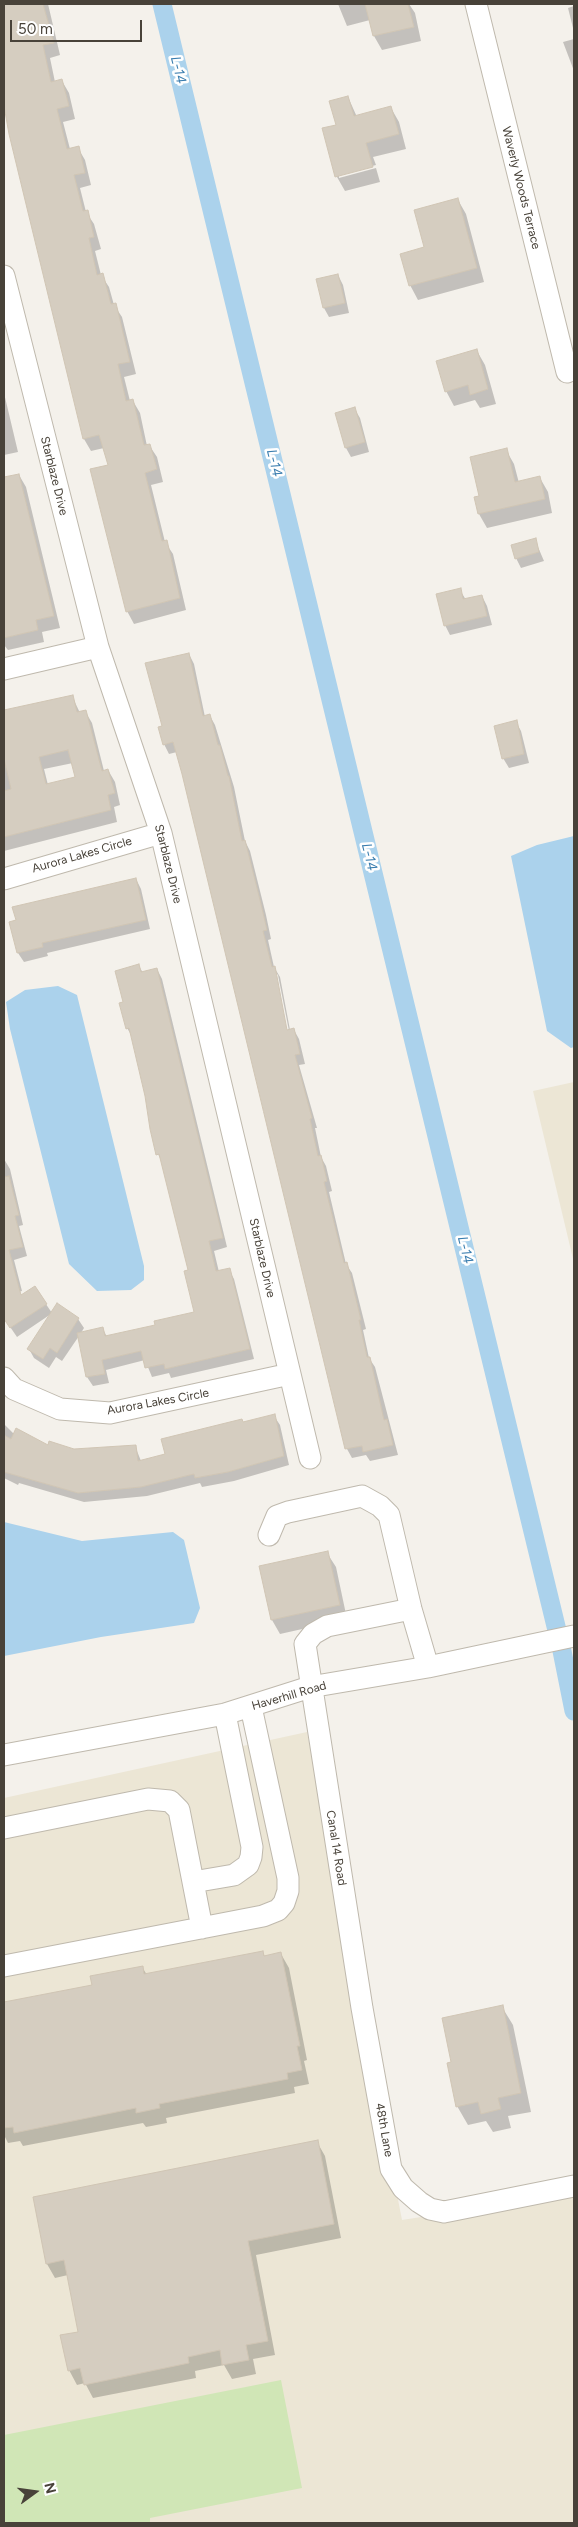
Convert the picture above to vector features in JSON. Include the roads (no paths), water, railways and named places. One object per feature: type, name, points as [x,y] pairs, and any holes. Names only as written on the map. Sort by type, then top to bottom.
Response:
[{"type":"street","name":"Waverly Woods Terrace","points":[[476,4],[567,372]]},
{"type":"street","name":"Starblaze Drive","points":[[4,276],[98,646],[161,832],[310,1458]]},
{"type":"street","points":[[4,669],[98,646]]},
{"type":"street","name":"Aurora Lakes Circle","points":[[4,879],[161,832]]},
{"type":"street","name":"Aurora Lakes Circle","points":[[4,1378],[14,1389],[60,1409],[110,1413],[290,1374]]},
{"type":"street","points":[[269,1535],[277,1516],[362,1496],[380,1506],[389,1514],[411,1609],[428,1667]]},
{"type":"street","name":"Canal 14 Road","points":[[362,2008],[310,1687],[305,1644],[313,1634],[327,1626],[411,1609]]},
{"type":"street","name":"Haverhill Road","points":[[4,1755],[225,1714],[310,1687],[428,1667],[574,1636]]},
{"type":"street","points":[[4,1966],[263,1916],[278,1910],[284,1902],[288,1891],[288,1878],[251,1707]]},
{"type":"street","points":[[193,1882],[234,1875],[248,1865],[251,1857],[252,1847],[225,1714]]},
{"type":"street","points":[[4,1828],[148,1799],[164,1799],[176,1805],[179,1810],[202,1928]]},
{"type":"street","name":"48th Lane","points":[[362,2008],[391,2169],[403,2188],[419,2202],[430,2209],[444,2212],[574,2186]]},
{"type":"water","points":[[574,836],[574,1047],[571,1048],[547,1031],[511,856],[537,845]]},
{"type":"water","points":[[58,986],[77,995],[144,1266],[144,1280],[131,1290],[97,1291],[69,1264],[10,1029],[6,1002],[25,990]]},
{"type":"water","points":[[4,1522],[82,1541],[173,1532],[184,1540],[200,1608],[194,1623],[101,1637],[4,1656]]},
{"type":"waterway","name":"L-14","points":[[162,4],[562,1651],[574,1711]]}]
